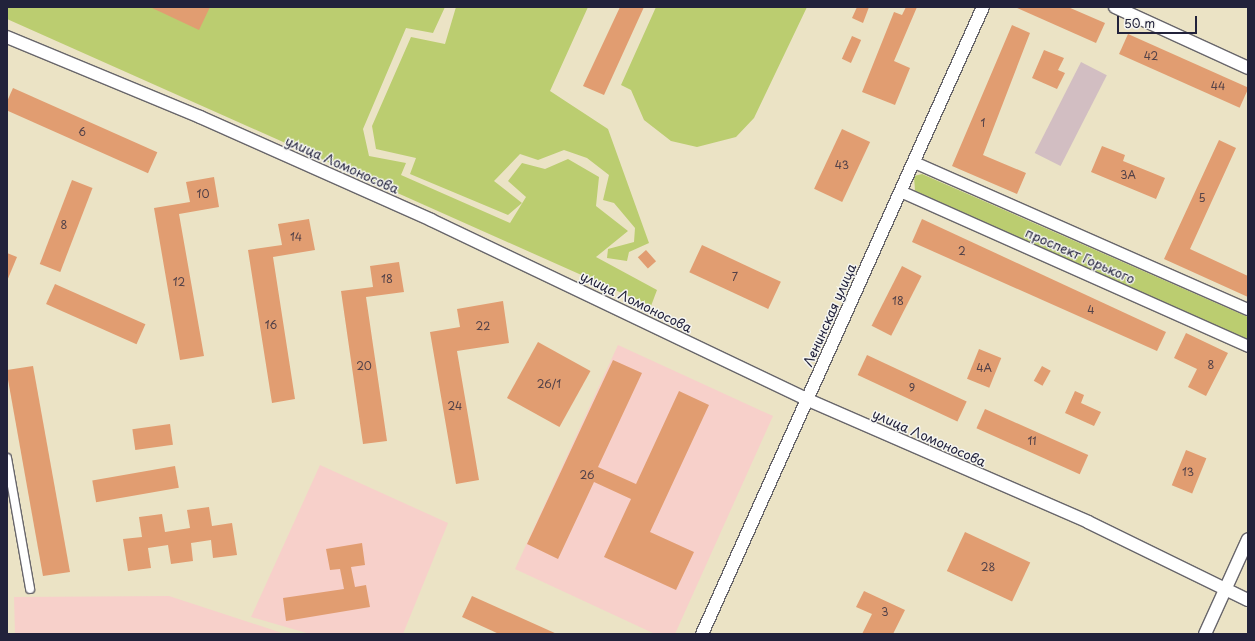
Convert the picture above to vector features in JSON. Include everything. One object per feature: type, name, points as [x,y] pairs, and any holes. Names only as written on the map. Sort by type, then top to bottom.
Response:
[{"type":"main road","name":"Ленинская улица","points":[[702,634],[983,7]]},
{"type":"main road","points":[[1115,7],[1248,68]]},
{"type":"main road","name":"улица Ломоносова","points":[[7,37],[200,117],[431,220],[808,400],[1088,522],[1224,590],[1248,600]]},
{"type":"main road","points":[[1205,634],[1248,539]]},
{"type":"street","name":"проспект Горького","points":[[914,162],[1248,309]]},
{"type":"street","name":"проспект Горького","points":[[900,191],[1248,346]]},
{"type":"street","points":[[7,458],[30,589]]},
{"type":"shaded area","points":[[1081,62],[1107,75],[1061,166],[1035,153]]},
{"type":"shaded area","points":[[618,345],[773,416],[675,634],[655,634],[515,569]]},
{"type":"shaded area","points":[[320,465],[448,523],[403,634],[310,634],[251,617]]},
{"type":"shaded area","points":[[169,596],[285,634],[15,634],[14,597]]},
{"type":"green space","points":[[7,7],[445,7],[433,33],[406,28],[363,129],[369,156],[406,163],[401,175],[510,223],[526,197],[508,181],[522,163],[545,169],[568,159],[599,177],[596,206],[628,231],[596,257],[657,290],[651,306],[7,19]]},
{"type":"green space","points":[[456,7],[588,7],[550,91],[608,129],[649,243],[629,252],[627,261],[607,258],[608,249],[634,242],[635,228],[614,203],[603,200],[609,175],[587,158],[564,150],[538,160],[520,154],[494,181],[522,203],[508,215],[410,174],[416,158],[376,149],[372,126],[411,37],[445,44]]},
{"type":"green space","points":[[656,7],[807,7],[754,118],[736,137],[697,147],[671,141],[644,120],[631,90],[621,85]]},
{"type":"green space","points":[[922,174],[1248,317],[1248,340],[915,191],[914,176]]},
{"type":"building","points":[[150,7],[210,7],[199,30]]},
{"type":"building","points":[[620,7],[644,7],[604,95],[583,86]]},
{"type":"building","points":[[857,7],[869,7],[863,23],[852,18]]},
{"type":"building","points":[[906,7],[917,7],[894,61],[910,68],[895,105],[862,92],[894,12],[902,15]]},
{"type":"building","points":[[1015,7],[1068,7],[1105,23],[1096,43]]},
{"type":"building","points":[[1012,25],[1030,33],[983,155],[1026,173],[1017,194],[952,166]]},
{"type":"building","points":[[1128,34],[1248,87],[1240,108],[1119,54]]},
{"type":"building","points":[[852,36],[861,40],[851,63],[842,59]]},
{"type":"building","points":[[1044,50],[1064,58],[1058,70],[1065,73],[1057,89],[1032,78]]},
{"type":"building","points":[[13,88],[157,152],[148,173],[7,111],[7,101]]},
{"type":"building","points":[[842,129],[870,142],[842,202],[814,189]]},
{"type":"building","points":[[1219,140],[1236,148],[1190,249],[1248,276],[1248,297],[1164,259]]},
{"type":"building","points":[[1102,146],[1125,155],[1123,161],[1165,178],[1156,199],[1091,172]]},
{"type":"building","points":[[214,177],[219,207],[179,214],[204,356],[180,360],[154,208],[190,202],[186,182]]},
{"type":"building","points":[[72,180],[93,188],[60,272],[40,264]]},
{"type":"building","points":[[309,219],[315,250],[273,257],[295,399],[272,403],[248,250],[282,245],[278,224]]},
{"type":"building","points":[[922,219],[1166,332],[1157,351],[912,242]]},
{"type":"building","points":[[702,245],[781,282],[768,309],[689,272]]},
{"type":"building","points":[[646,250],[656,261],[648,269],[638,257]]},
{"type":"building","points":[[7,253],[17,257],[7,281]]},
{"type":"building","points":[[399,262],[404,292],[366,297],[387,441],[363,444],[341,291],[373,287],[370,266]]},
{"type":"building","points":[[902,266],[922,276],[891,336],[872,326]]},
{"type":"building","points":[[55,284],[145,324],[136,344],[46,304]]},
{"type":"building","points":[[503,301],[509,343],[457,351],[479,480],[456,484],[430,332],[460,327],[457,309]]},
{"type":"building","points":[[1186,333],[1228,353],[1206,396],[1188,387],[1197,369],[1174,358]]},
{"type":"building","points":[[538,342],[590,371],[559,427],[507,398]]},
{"type":"building","points":[[979,349],[1001,358],[989,388],[967,379]]},
{"type":"building","points":[[867,355],[967,401],[957,421],[858,375]]},
{"type":"building","points":[[613,360],[642,373],[598,467],[636,484],[679,391],[709,405],[650,532],[694,552],[676,590],[604,557],[631,499],[594,482],[558,559],[527,544]]},
{"type":"building","points":[[33,366],[70,572],[43,576],[7,374],[7,370]]},
{"type":"building","points":[[1042,366],[1051,371],[1043,386],[1034,381]]},
{"type":"building","points":[[1075,391],[1084,395],[1081,403],[1101,412],[1094,426],[1065,413]]},
{"type":"building","points":[[985,409],[1088,455],[1080,474],[976,428]]},
{"type":"building","points":[[170,424],[173,445],[135,450],[132,429]]},
{"type":"building","points":[[1186,450],[1206,458],[1192,493],[1172,485]]},
{"type":"building","points":[[175,466],[179,488],[96,502],[92,481]]},
{"type":"building","points":[[209,507],[212,526],[232,523],[237,555],[213,558],[211,540],[191,543],[193,561],[171,564],[168,545],[148,548],[151,568],[128,571],[123,539],[142,537],[139,517],[162,514],[165,532],[190,528],[187,510]]},
{"type":"building","points":[[965,532],[1030,562],[1012,601],[947,571]]},
{"type":"building","points":[[362,543],[365,565],[351,567],[355,587],[366,585],[370,607],[286,621],[283,598],[344,589],[340,569],[330,570],[326,549]]},
{"type":"building","points":[[864,591],[905,610],[893,634],[862,634],[872,614],[856,607]]},
{"type":"building","points":[[472,596],[557,634],[499,634],[462,617]]}]
